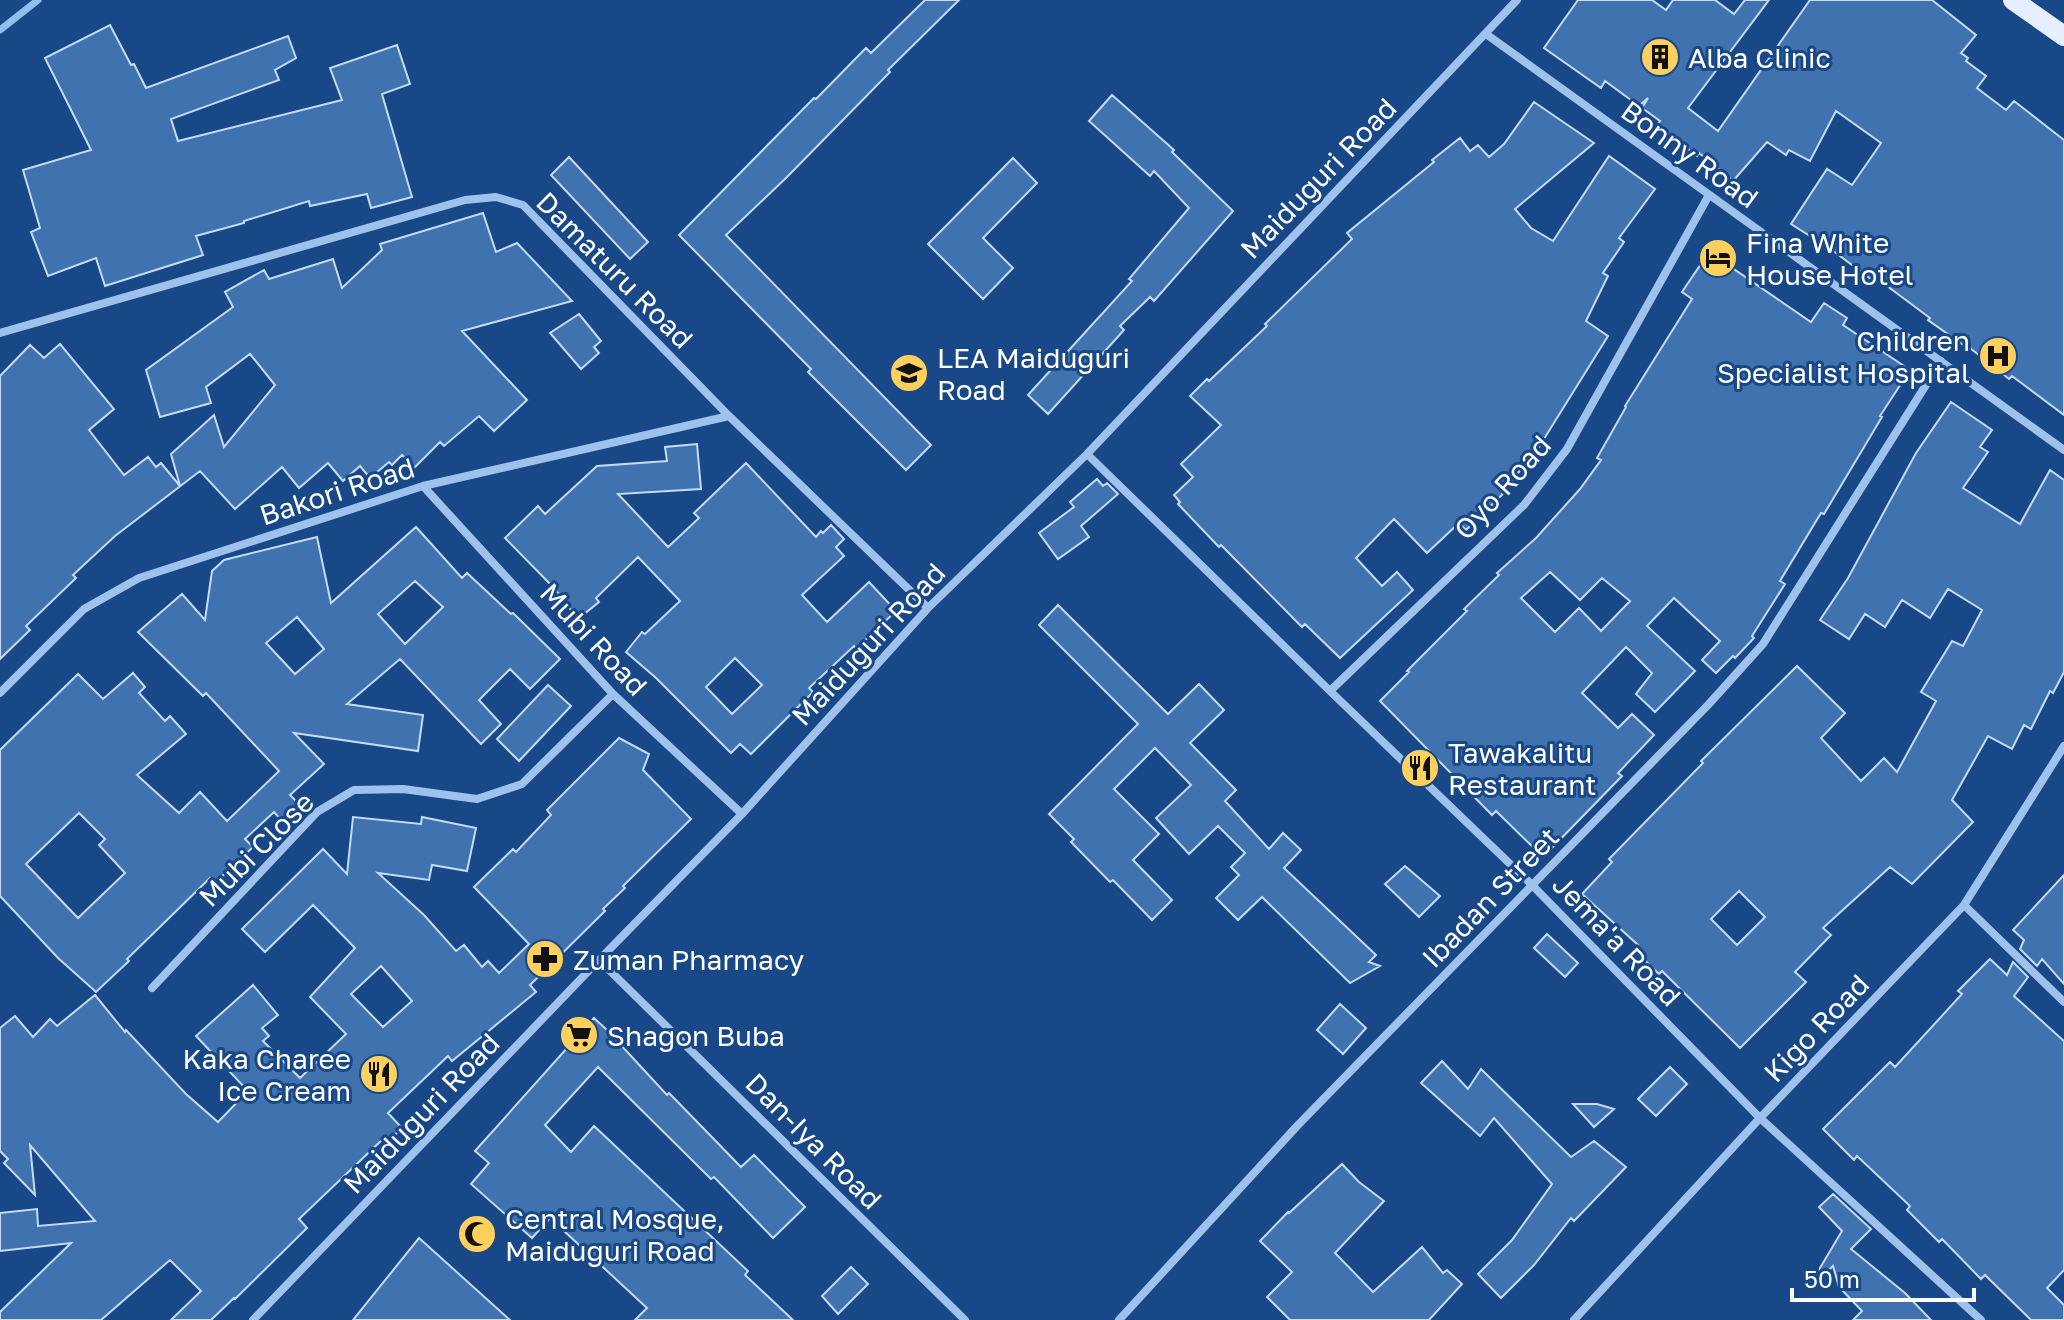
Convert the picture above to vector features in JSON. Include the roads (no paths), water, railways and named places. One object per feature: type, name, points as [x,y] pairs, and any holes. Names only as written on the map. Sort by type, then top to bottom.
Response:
[{"type":"main road","points":[[2013,0],[2064,36]]},
{"type":"street","name":"Maiduguri Road","points":[[253,1320],[742,814],[928,608],[1087,454],[1517,0]]},
{"type":"street","name":"Bonny Road","points":[[1486,34],[2064,450]]},
{"type":"street","name":"Oyo Road","points":[[1330,691],[1524,505],[1567,449],[1709,195]]},
{"type":"street","name":"Damaturu Road","points":[[0,333],[465,200],[496,197],[523,205],[729,416],[928,608]]},
{"type":"street","name":"Ibadan Street","points":[[1119,1320],[1298,1125],[1708,705],[1763,644],[1941,361]]},
{"type":"street","name":"Bakori Road","points":[[0,693],[84,609],[139,578],[423,486],[729,416]]},
{"type":"street","name":"Jema'a Road","points":[[1087,454],[1532,885],[1760,1118],[1981,1320]]},
{"type":"street","name":"Mubi Road","points":[[423,486],[613,694],[742,814]]},
{"type":"street","name":"Mubi Close","points":[[152,988],[317,812],[354,790],[403,789],[477,799],[522,784],[613,694]]},
{"type":"street","name":"Kigo Road","points":[[1574,1320],[1760,1118],[1964,905],[2064,746]]},
{"type":"street","points":[[1964,905],[2064,1002]]},
{"type":"street","name":"Dan-Iya Road","points":[[599,960],[965,1320]]},
{"type":"waterway","points":[[0,30],[38,0]]},
{"type":"place","name":"Alba Clinic","points":[[1660,57]]},
{"type":"place","name":"Fina White House Hotel","points":[[1718,258]]},
{"type":"place","name":"Children Specialist Hospital","points":[[1998,356]]},
{"type":"place","name":"LEA Maiduguri Road","points":[[909,373]]},
{"type":"place","name":"Tawakalitu Restaurant","points":[[1420,768]]},
{"type":"place","name":"Zuman Pharmacy","points":[[545,959]]},
{"type":"place","name":"Shagon Buba","points":[[579,1035]]},
{"type":"place","name":"Kaka Charee Ice Cream","points":[[379,1074]]},
{"type":"place","name":"Central Mosque, Maiduguri Road","points":[[477,1234]]}]
